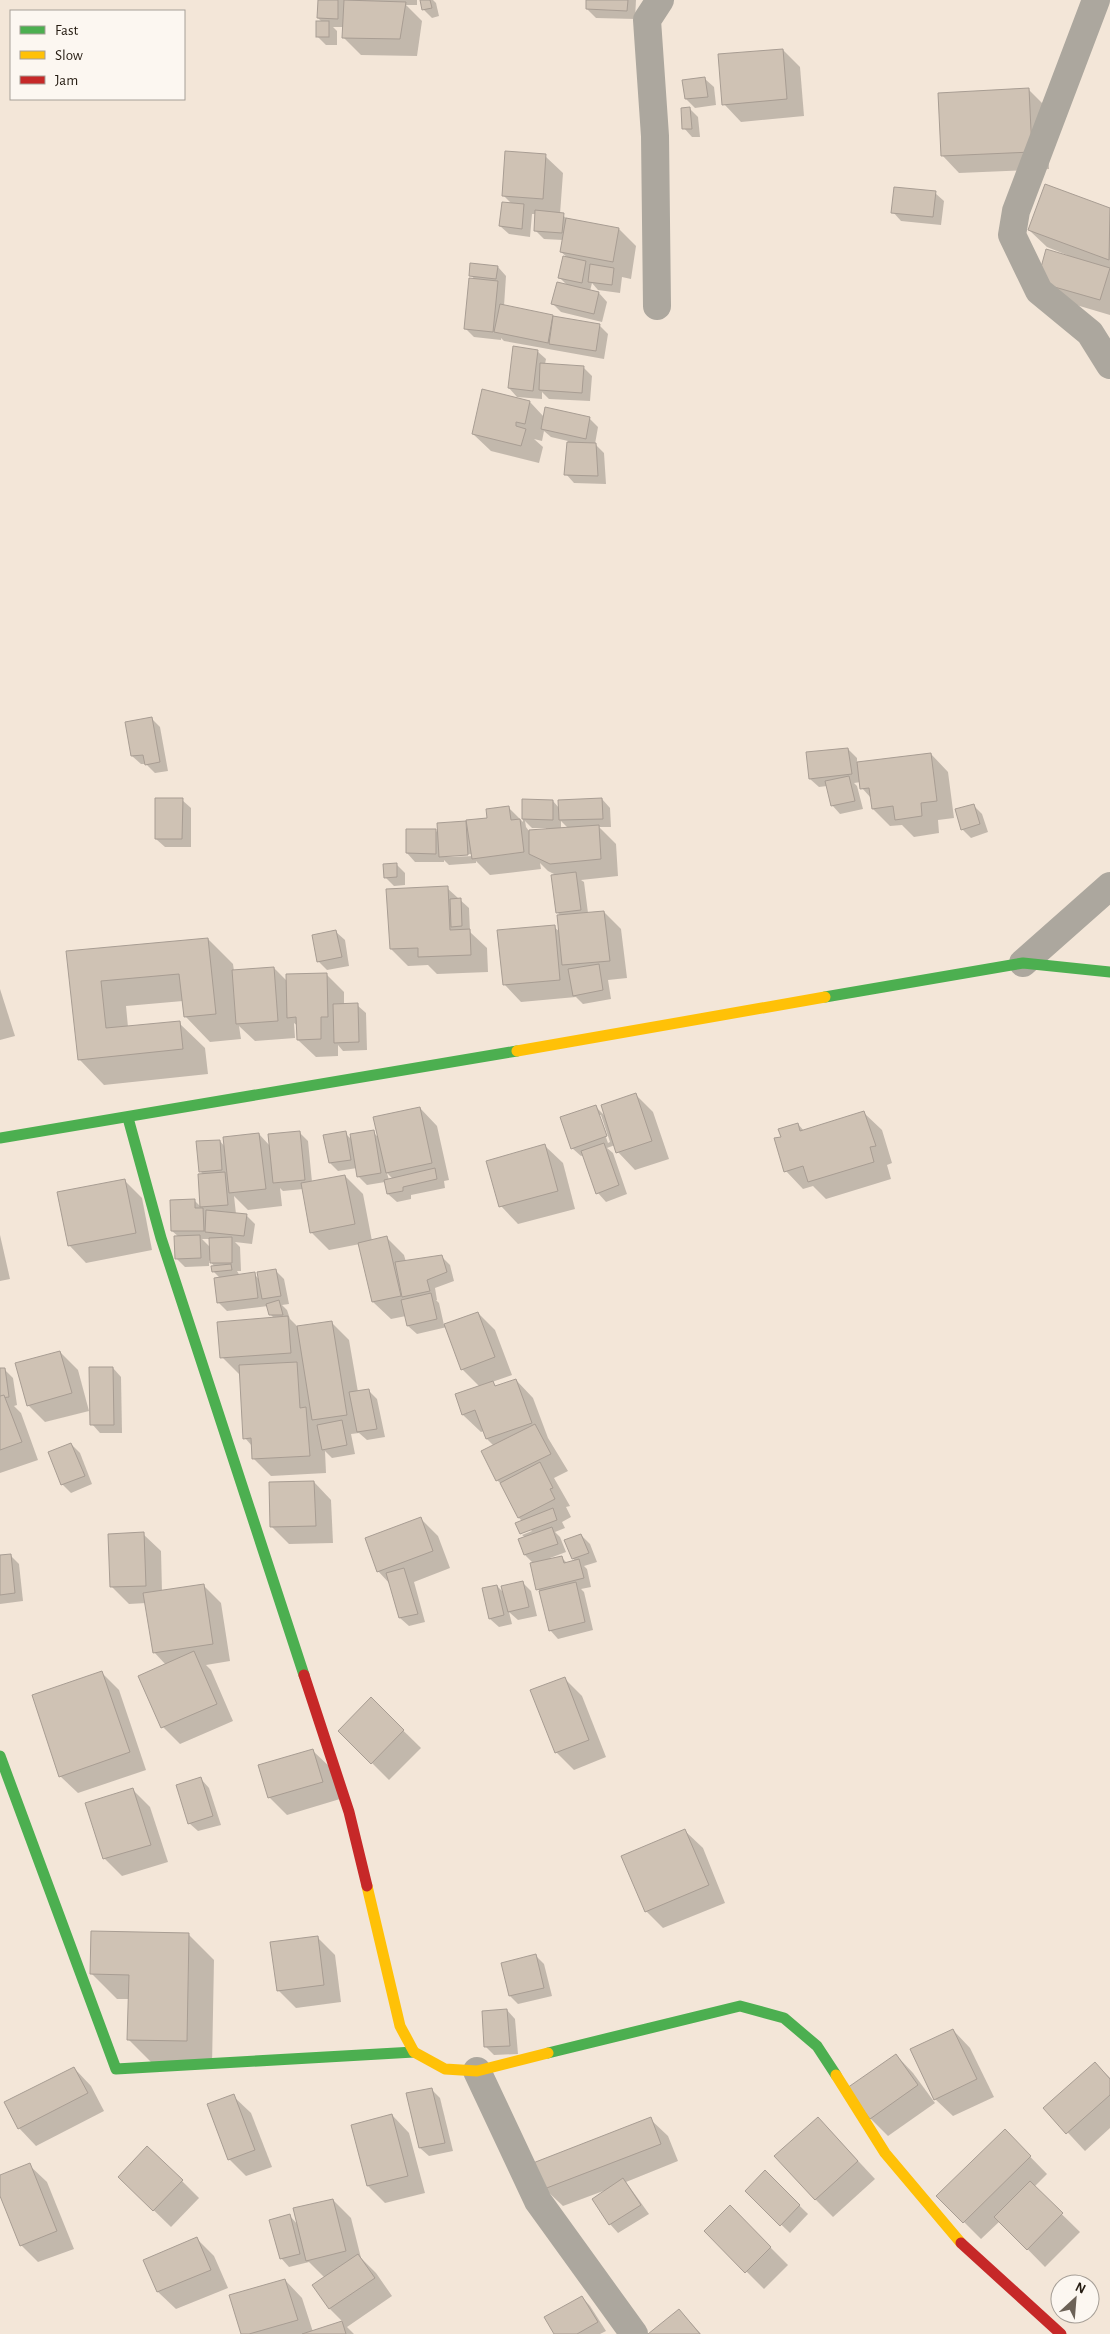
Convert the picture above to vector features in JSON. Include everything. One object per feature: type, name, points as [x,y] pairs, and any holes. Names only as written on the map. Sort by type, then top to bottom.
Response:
[{"type":"street","points":[[657,306],[655,136],[647,20],[660,0]]},
{"type":"street","points":[[1096,0],[1016,212],[1012,234],[1039,291],[1090,333],[1110,365]]},
{"type":"street","points":[[1022,963],[1110,886]]},
{"type":"street","points":[[0,1138],[128,1118],[1022,963],[1110,972]]},
{"type":"street","points":[[128,1118],[161,1238],[350,1812],[400,2026],[414,2052]]},
{"type":"street","points":[[0,1756],[116,2068],[414,2052],[445,2069],[476,2071],[740,2006],[784,2018],[817,2046],[885,2153],[969,2252],[1042,2315],[1061,2334]]},
{"type":"street","points":[[476,2071],[538,2202],[634,2334]]},
{"type":"building","points":[[318,0],[338,0],[338,19],[317,18]]},
{"type":"building","points":[[344,0],[406,2],[400,39],[342,38]]},
{"type":"building","points":[[420,0],[430,0],[432,8],[422,10]]},
{"type":"building","points":[[586,0],[628,0],[627,11],[586,9]]},
{"type":"building","points":[[316,21],[329,21],[329,37],[316,37]]},
{"type":"building","points":[[783,49],[787,99],[722,105],[718,54]]},
{"type":"building","points":[[705,77],[708,97],[685,99],[682,80]]},
{"type":"building","points":[[1029,88],[1032,152],[941,156],[938,93]]},
{"type":"building","points":[[690,107],[692,129],[682,129],[681,108]]},
{"type":"building","points":[[505,151],[546,154],[543,199],[502,196]]},
{"type":"building","points":[[1045,184],[1110,208],[1109,260],[1028,230]]},
{"type":"building","points":[[894,187],[936,191],[933,217],[891,213]]},
{"type":"building","points":[[502,202],[524,204],[522,229],[499,226]]},
{"type":"building","points":[[535,210],[564,213],[562,233],[534,231]]},
{"type":"building","points":[[566,218],[619,228],[613,262],[560,252]]},
{"type":"building","points":[[1046,249],[1110,268],[1100,300],[1037,282]]},
{"type":"building","points":[[563,256],[586,261],[582,283],[558,278]]},
{"type":"building","points":[[470,263],[498,266],[496,279],[469,276]]},
{"type":"building","points":[[590,264],[614,268],[612,285],[588,282]]},
{"type":"building","points":[[469,278],[498,281],[493,332],[464,329]]},
{"type":"building","points":[[557,282],[599,292],[594,314],[551,304]]},
{"type":"building","points":[[500,304],[553,315],[548,343],[494,332]]},
{"type":"building","points":[[553,316],[600,324],[596,351],[549,344]]},
{"type":"building","points":[[513,346],[538,350],[533,391],[508,388]]},
{"type":"building","points":[[540,363],[584,366],[582,393],[539,390]]},
{"type":"building","points":[[482,389],[530,401],[525,424],[516,422],[516,426],[526,429],[521,446],[472,434]]},
{"type":"building","points":[[545,407],[590,417],[586,439],[541,429]]},
{"type":"building","points":[[567,442],[596,443],[598,476],[564,475]]},
{"type":"building","points":[[152,717],[160,762],[145,765],[143,755],[131,756],[125,722]]},
{"type":"building","points":[[848,748],[852,774],[809,779],[806,752]]},
{"type":"building","points":[[931,753],[937,801],[921,803],[922,816],[895,820],[893,806],[872,809],[869,788],[860,789],[857,762]]},
{"type":"building","points":[[849,776],[855,801],[831,806],[825,781]]},
{"type":"building","points":[[155,798],[183,798],[182,839],[155,839]]},
{"type":"building","points":[[602,798],[603,819],[559,820],[558,800]]},
{"type":"building","points":[[522,799],[553,800],[553,820],[522,819]]},
{"type":"building","points":[[974,804],[980,824],[961,830],[955,809]]},
{"type":"building","points":[[509,806],[511,820],[520,819],[524,852],[472,859],[466,820],[487,818],[486,809]]},
{"type":"building","points":[[466,821],[468,855],[439,857],[437,823]]},
{"type":"building","points":[[599,825],[601,859],[550,864],[529,854],[529,830]]},
{"type":"building","points":[[406,829],[436,829],[436,854],[406,853]]},
{"type":"building","points":[[397,863],[397,877],[384,878],[383,864]]},
{"type":"building","points":[[576,872],[581,910],[556,913],[551,875]]},
{"type":"building","points":[[448,886],[450,930],[470,929],[471,955],[418,957],[418,948],[390,949],[386,889]]},
{"type":"building","points":[[461,898],[462,926],[451,927],[450,899]]},
{"type":"building","points":[[604,911],[610,961],[562,965],[557,915]]},
{"type":"building","points":[[555,925],[560,980],[503,985],[497,930]]},
{"type":"building","points":[[336,930],[342,957],[317,962],[312,935]]},
{"type":"building","points":[[208,938],[216,1014],[184,1017],[179,974],[101,981],[106,1028],[180,1021],[183,1049],[78,1060],[66,951]]},
{"type":"building","points":[[599,964],[603,990],[573,996],[568,969]]},
{"type":"building","points":[[274,967],[278,1021],[236,1024],[232,970]]},
{"type":"building","points":[[327,973],[328,1017],[321,1017],[321,1039],[297,1040],[296,1017],[287,1018],[286,974]]},
{"type":"building","points":[[358,1003],[359,1042],[334,1043],[333,1004]]},
{"type":"building","points":[[636,1093],[652,1141],[616,1153],[601,1105]]},
{"type":"building","points":[[596,1105],[607,1136],[571,1149],[560,1117]]},
{"type":"building","points":[[420,1107],[432,1163],[386,1173],[373,1117]]},
{"type":"building","points":[[864,1111],[876,1146],[870,1147],[874,1162],[808,1182],[803,1166],[784,1172],[774,1138],[781,1137],[778,1129],[798,1123],[800,1131]]},
{"type":"building","points":[[374,1130],[381,1173],[357,1177],[350,1134]]},
{"type":"building","points":[[300,1131],[305,1180],[273,1183],[268,1134]]},
{"type":"building","points":[[346,1131],[351,1160],[329,1163],[323,1135]]},
{"type":"building","points":[[259,1133],[266,1189],[229,1193],[223,1137]]},
{"type":"building","points":[[220,1140],[222,1170],[199,1172],[196,1141]]},
{"type":"building","points":[[604,1143],[619,1185],[596,1194],[581,1151]]},
{"type":"building","points":[[545,1144],[558,1191],[499,1207],[486,1161]]},
{"type":"building","points":[[435,1168],[437,1179],[403,1187],[403,1191],[387,1194],[384,1180]]},
{"type":"building","points":[[225,1172],[228,1205],[200,1207],[198,1174]]},
{"type":"building","points":[[345,1175],[355,1224],[310,1233],[301,1183]]},
{"type":"building","points":[[125,1179],[136,1233],[68,1246],[57,1192]]},
{"type":"building","points":[[195,1199],[195,1208],[203,1208],[204,1231],[171,1231],[170,1200]]},
{"type":"building","points":[[206,1210],[247,1214],[244,1236],[205,1232]]},
{"type":"building","points":[[200,1235],[201,1258],[175,1259],[174,1236]]},
{"type":"building","points":[[387,1236],[401,1296],[372,1302],[358,1243]]},
{"type":"building","points":[[232,1237],[232,1263],[210,1263],[209,1238]]},
{"type":"building","points":[[442,1255],[447,1272],[427,1280],[430,1291],[402,1297],[395,1262]]},
{"type":"building","points":[[231,1264],[232,1270],[212,1272],[211,1266]]},
{"type":"building","points":[[276,1269],[281,1296],[262,1299],[257,1272]]},
{"type":"building","points":[[255,1272],[258,1298],[217,1303],[214,1278]]},
{"type":"building","points":[[431,1293],[437,1319],[407,1326],[401,1300]]},
{"type":"building","points":[[279,1300],[283,1315],[269,1315],[266,1304]]},
{"type":"building","points":[[478,1312],[495,1357],[461,1370],[444,1324]]},
{"type":"building","points":[[288,1316],[291,1353],[220,1358],[217,1322]]},
{"type":"building","points":[[332,1321],[347,1415],[312,1420],[297,1326]]},
{"type":"building","points":[[60,1351],[72,1393],[27,1406],[15,1363]]},
{"type":"building","points":[[297,1362],[300,1408],[306,1407],[310,1456],[252,1459],[251,1438],[243,1439],[239,1365]]},
{"type":"building","points":[[89,1367],[113,1367],[114,1425],[90,1425]]},
{"type":"building","points":[[0,1368],[5,1368],[9,1397],[0,1398]]},
{"type":"building","points":[[516,1379],[532,1423],[486,1439],[475,1410],[462,1415],[455,1394],[493,1381],[495,1386]]},
{"type":"building","points":[[369,1389],[377,1429],[357,1432],[349,1392]]},
{"type":"building","points":[[4,1395],[22,1442],[0,1450],[0,1396]]},
{"type":"building","points":[[342,1420],[347,1445],[322,1450],[317,1425]]},
{"type":"building","points":[[535,1424],[551,1454],[496,1481],[481,1451]]},
{"type":"building","points":[[71,1443],[85,1476],[61,1485],[48,1452]]},
{"type":"building","points":[[540,1462],[553,1488],[550,1489],[555,1499],[518,1518],[500,1483]]},
{"type":"building","points":[[314,1481],[316,1526],[270,1527],[269,1482]]},
{"type":"building","points":[[553,1508],[557,1520],[520,1534],[515,1523]]},
{"type":"building","points":[[421,1517],[433,1551],[377,1572],[365,1538]]},
{"type":"building","points":[[552,1527],[558,1544],[524,1555],[518,1539]]},
{"type":"building","points":[[144,1532],[146,1586],[110,1587],[108,1534]]},
{"type":"building","points":[[581,1534],[589,1553],[572,1559],[564,1540]]},
{"type":"building","points":[[11,1554],[15,1593],[0,1595],[0,1555]]},
{"type":"building","points":[[562,1556],[564,1563],[579,1559],[584,1578],[536,1590],[530,1563]]},
{"type":"building","points":[[404,1568],[418,1614],[399,1618],[386,1573]]},
{"type":"building","points":[[523,1581],[529,1607],[508,1612],[501,1586]]},
{"type":"building","points":[[576,1582],[585,1622],[549,1631],[539,1591]]},
{"type":"building","points":[[204,1584],[213,1644],[153,1653],[143,1593]]},
{"type":"building","points":[[497,1585],[504,1615],[489,1619],[482,1588]]},
{"type":"building","points":[[194,1651],[217,1704],[161,1728],[138,1676]]},
{"type":"building","points":[[102,1671],[130,1752],[59,1777],[32,1695]]},
{"type":"building","points":[[565,1677],[589,1740],[555,1753],[530,1690]]},
{"type":"building","points":[[371,1697],[404,1730],[371,1764],[338,1731]]},
{"type":"building","points":[[313,1749],[323,1782],[268,1798],[258,1765]]},
{"type":"building","points":[[201,1777],[213,1816],[188,1824],[176,1785]]},
{"type":"building","points":[[133,1788],[151,1845],[103,1859],[85,1803]]},
{"type":"building","points":[[685,1829],[709,1885],[645,1912],[621,1856]]},
{"type":"building","points":[[91,1931],[189,1933],[187,2041],[127,2040],[129,1975],[90,1974]]},
{"type":"building","points":[[318,1936],[324,1985],[277,1991],[270,1942]]},
{"type":"building","points":[[536,1954],[544,1988],[509,1996],[501,1963]]},
{"type":"building","points":[[507,2009],[510,2046],[484,2047],[482,2011]]},
{"type":"building","points":[[953,2029],[977,2079],[934,2100],[910,2049]]},
{"type":"building","points":[[896,2054],[918,2085],[870,2119],[847,2088]]},
{"type":"building","points":[[1095,2062],[1110,2079],[1110,2095],[1066,2134],[1043,2108]]},
{"type":"building","points":[[74,2067],[88,2093],[18,2129],[4,2102]]},
{"type":"building","points":[[432,2088],[445,2143],[419,2148],[406,2093]]},
{"type":"building","points":[[234,2094],[255,2150],[228,2160],[207,2104]]},
{"type":"building","points":[[392,2114],[408,2176],[367,2186],[351,2125]]},
{"type":"building","points":[[651,2117],[661,2144],[544,2189],[533,2163]]},
{"type":"building","points":[[818,2117],[858,2161],[815,2200],[774,2156]]},
{"type":"building","points":[[1005,2129],[1031,2156],[963,2223],[936,2196]]},
{"type":"building","points":[[147,2146],[183,2180],[153,2211],[118,2177]]},
{"type":"building","points":[[30,2163],[57,2231],[20,2246],[0,2196],[0,2175]]},
{"type":"building","points":[[765,2170],[800,2205],[780,2226],[745,2191]]},
{"type":"building","points":[[623,2178],[641,2205],[609,2225],[592,2199]]},
{"type":"building","points":[[1030,2181],[1063,2213],[1027,2250],[994,2217]]},
{"type":"building","points":[[333,2199],[346,2251],[306,2261],[293,2208]]},
{"type":"building","points":[[730,2205],[771,2247],[745,2273],[704,2231]]},
{"type":"building","points":[[290,2214],[300,2254],[280,2259],[269,2220]]},
{"type":"building","points":[[197,2237],[211,2270],[157,2292],[143,2260]]},
{"type":"building","points":[[358,2254],[375,2278],[329,2309],[312,2285]]},
{"type":"building","points":[[285,2279],[298,2320],[249,2334],[241,2334],[229,2295]]},
{"type":"building","points":[[582,2296],[598,2322],[577,2334],[554,2334],[544,2317]]},
{"type":"building","points":[[679,2309],[700,2334],[648,2334]]},
{"type":"building","points":[[342,2321],[346,2334],[302,2334]]},
{"type":"traffic: fast","points":[[825,997],[1023,963],[1110,972]]},
{"type":"traffic: fast","points":[[0,1138],[517,1051]]},
{"type":"traffic: fast","points":[[128,1118],[161,1238],[304,1675]]},
{"type":"traffic: fast","points":[[0,1756],[116,2069],[414,2052]]},
{"type":"traffic: fast","points":[[548,2053],[740,2006],[784,2018],[817,2046],[836,2075]]},
{"type":"traffic: slow","points":[[517,1051],[825,997]]},
{"type":"traffic: slow","points":[[367,1886],[400,2026],[414,2052],[445,2069],[477,2071],[548,2053]]},
{"type":"traffic: slow","points":[[836,2075],[885,2153],[961,2243]]},
{"type":"traffic: jam","points":[[304,1675],[349,1812],[367,1886]]},
{"type":"traffic: jam","points":[[961,2243],[1061,2334]]}]
